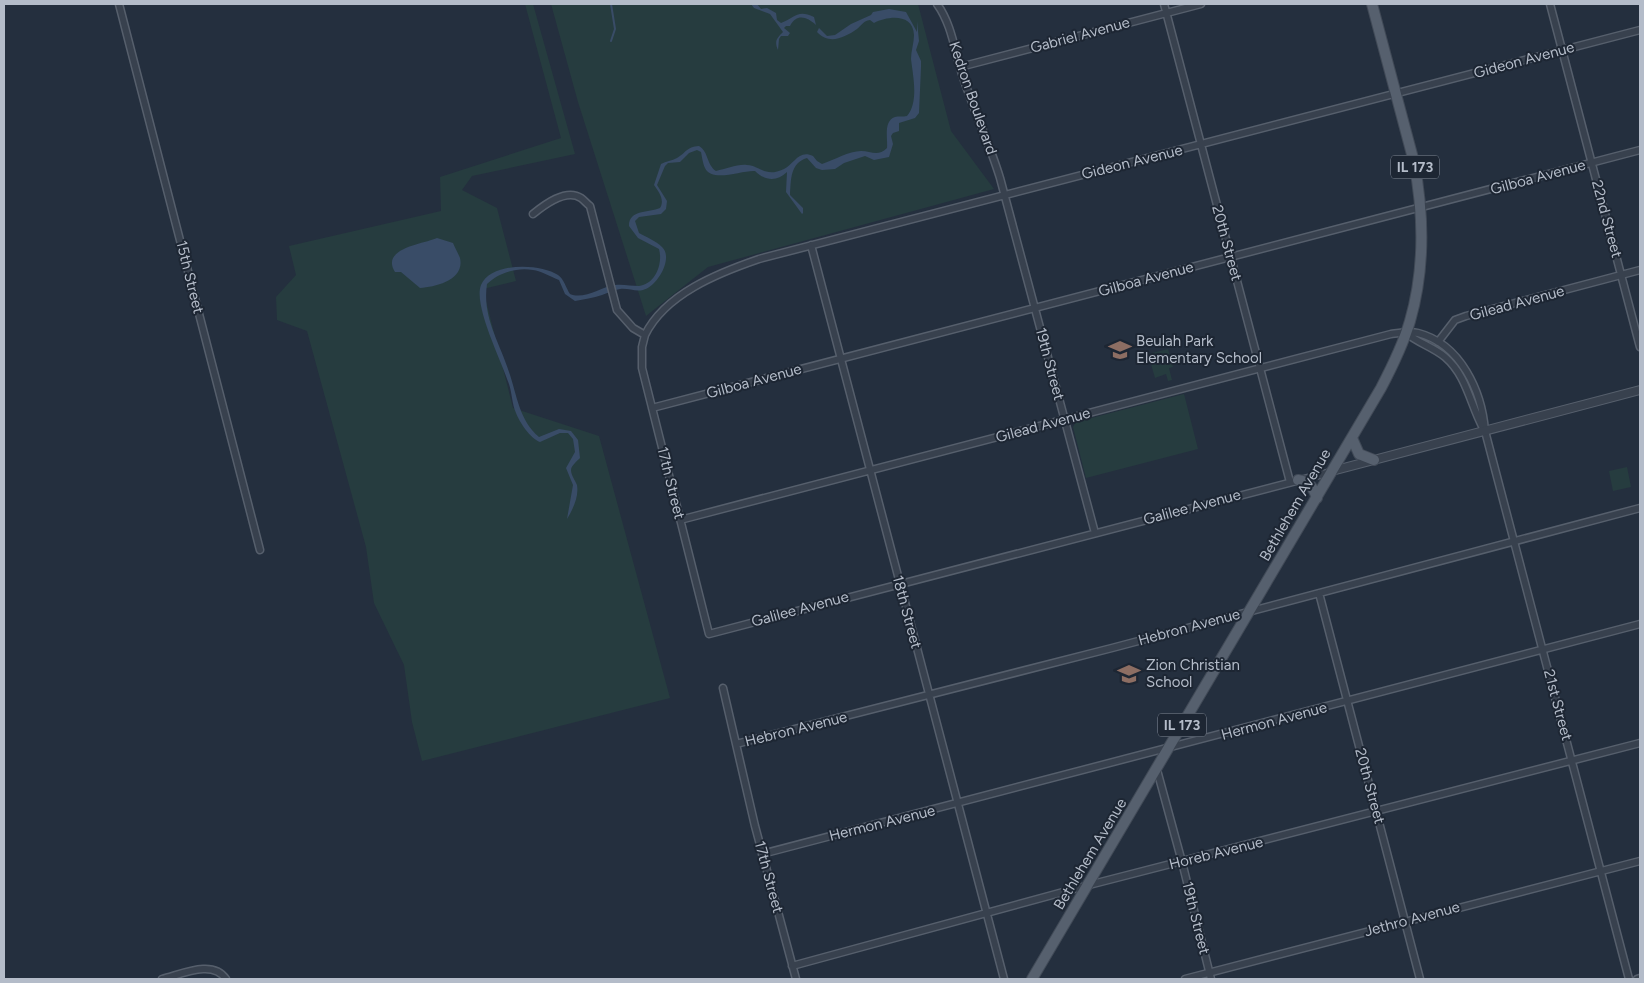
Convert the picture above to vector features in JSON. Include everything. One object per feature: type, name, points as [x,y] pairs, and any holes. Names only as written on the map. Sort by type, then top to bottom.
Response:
[{"type":"main road","name":"Bethlehem Avenue","points":[[1032,979],[1090,885],[1381,388],[1406,333],[1416,295],[1420,268],[1422,226],[1414,162],[1372,4]]},
{"type":"main road","points":[[1352,438],[1359,454],[1374,460]]},
{"type":"main road","points":[[1294,481],[1308,482],[1312,486],[1316,498]]},
{"type":"street","name":"15th Street","points":[[119,4],[260,550]]},
{"type":"street","name":"Kedron Boulevard","points":[[937,4],[947,22],[960,67],[992,153],[1005,195]]},
{"type":"street","name":"20th Street","points":[[1164,4],[1260,368],[1294,481]]},
{"type":"street","name":"Gabriel Avenue","points":[[960,67],[1201,4]]},
{"type":"street","name":"22nd Street","points":[[1550,4],[1640,347]]},
{"type":"street","name":"Gideon Avenue","points":[[645,335],[650,325],[658,316],[680,296],[732,268],[811,245],[1640,30]]},
{"type":"street","name":"Gilboa Avenue","points":[[652,408],[1640,150]]},
{"type":"street","name":"19th Street","points":[[1005,195],[1095,532]]},
{"type":"street","points":[[533,214],[545,204],[562,196],[579,196],[590,206],[617,310],[633,328],[645,335]]},
{"type":"street","name":"18th Street","points":[[811,245],[1004,979]]},
{"type":"street","name":"Gilead Avenue","points":[[680,520],[1391,334],[1418,333],[1438,342],[1455,320],[1466,316],[1640,270]]},
{"type":"street","name":"21st Street","points":[[1406,333],[1414,341],[1435,350],[1446,358],[1462,378],[1485,431]]},
{"type":"street","name":"17th Street","points":[[645,335],[641,359],[709,634],[743,624]]},
{"type":"street","name":"21st Street","points":[[1438,342],[1450,351],[1469,376],[1484,415],[1485,431],[1629,979]]},
{"type":"street","name":"Galilee Avenue","points":[[743,624],[1640,390]]},
{"type":"street","name":"Hebron Avenue","points":[[736,744],[1640,508]]},
{"type":"street","name":"20th Street","points":[[1319,593],[1420,979]]},
{"type":"street","name":"Hermon Avenue","points":[[762,854],[1640,624]]},
{"type":"street","name":"17th Street","points":[[723,688],[762,854],[796,979]]},
{"type":"street","name":"Horeb Avenue","points":[[792,966],[1090,885],[1640,743]]},
{"type":"street","name":"19th Street","points":[[1157,770],[1211,976]]},
{"type":"street","name":"Jethro Avenue","points":[[1185,979],[1211,976],[1405,921],[1640,861]]},
{"type":"street","points":[[162,979],[208,968],[222,973],[226,979]]},
{"type":"green space","points":[[525,4],[533,4],[575,154],[472,176],[462,190],[497,208],[516,281],[483,289],[513,408],[599,436],[670,698],[422,761],[412,722],[404,665],[374,603],[366,547],[307,331],[277,320],[276,297],[296,275],[289,246],[441,211],[440,177],[561,138]]},
{"type":"green space","points":[[551,4],[918,4],[951,131],[994,189],[708,267],[646,316],[578,102]]},
{"type":"green space","points":[[1168,349],[1173,367],[1169,368],[1172,380],[1168,381],[1166,374],[1155,378],[1148,354]]},
{"type":"green space","points":[[1184,394],[1198,449],[1086,478],[1073,427],[1076,422]]},
{"type":"green space","points":[[1627,467],[1631,487],[1613,491],[1609,471]]},
{"type":"water","points":[[751,4],[757,4],[761,9],[767,8],[776,13],[777,20],[781,23],[796,15],[804,14],[814,17],[816,25],[806,18],[796,19],[790,26],[784,28],[790,33],[788,36],[781,36],[778,50],[777,40],[783,32],[770,14],[754,8]]},
{"type":"water","points":[[889,9],[906,12],[917,32],[917,21],[919,41],[916,50],[921,61],[921,67],[919,113],[915,118],[899,123],[899,131],[891,136],[893,144],[889,157],[874,160],[865,156],[844,163],[835,169],[822,170],[816,168],[807,158],[801,160],[792,173],[790,195],[803,208],[802,214],[786,192],[787,172],[775,179],[763,177],[755,171],[714,175],[705,168],[701,152],[697,150],[689,153],[680,162],[668,163],[665,166],[657,185],[667,201],[666,209],[661,214],[639,217],[635,221],[639,233],[657,243],[665,252],[665,265],[662,272],[654,284],[648,288],[643,290],[620,289],[575,301],[565,294],[559,280],[527,269],[514,270],[502,274],[487,284],[487,307],[492,329],[527,423],[539,437],[559,429],[571,431],[578,440],[580,458],[571,470],[577,485],[577,494],[567,519],[573,485],[566,468],[575,452],[573,439],[568,433],[560,433],[540,442],[529,434],[520,421],[515,410],[509,384],[484,319],[480,294],[481,285],[486,277],[495,272],[516,267],[540,268],[558,275],[570,294],[575,295],[587,294],[615,285],[639,286],[650,281],[659,266],[659,249],[638,238],[629,226],[630,221],[632,217],[640,212],[660,208],[662,199],[654,185],[661,164],[677,158],[691,148],[699,146],[716,171],[743,165],[768,172],[788,167],[804,154],[813,156],[822,164],[856,151],[877,153],[884,151],[887,148],[887,126],[889,122],[895,117],[907,116],[913,104],[914,81],[911,59],[914,38],[913,28],[905,20],[893,18],[874,23],[870,20],[864,22],[857,29],[837,39],[826,38],[817,32],[819,28],[827,36],[835,35],[851,24],[871,15],[873,12]]},
{"type":"water","points":[[437,238],[453,243],[460,258],[460,266],[454,277],[441,284],[420,288],[401,272],[395,272],[392,264],[393,257],[398,252]]},
{"type":"waterway","points":[[611,4],[615,29],[611,41]]},
{"type":"place","name":"Beulah Park Elementary School","points":[[1120,350]]},
{"type":"place","name":"Zion Christian School","points":[[1129,674]]}]
